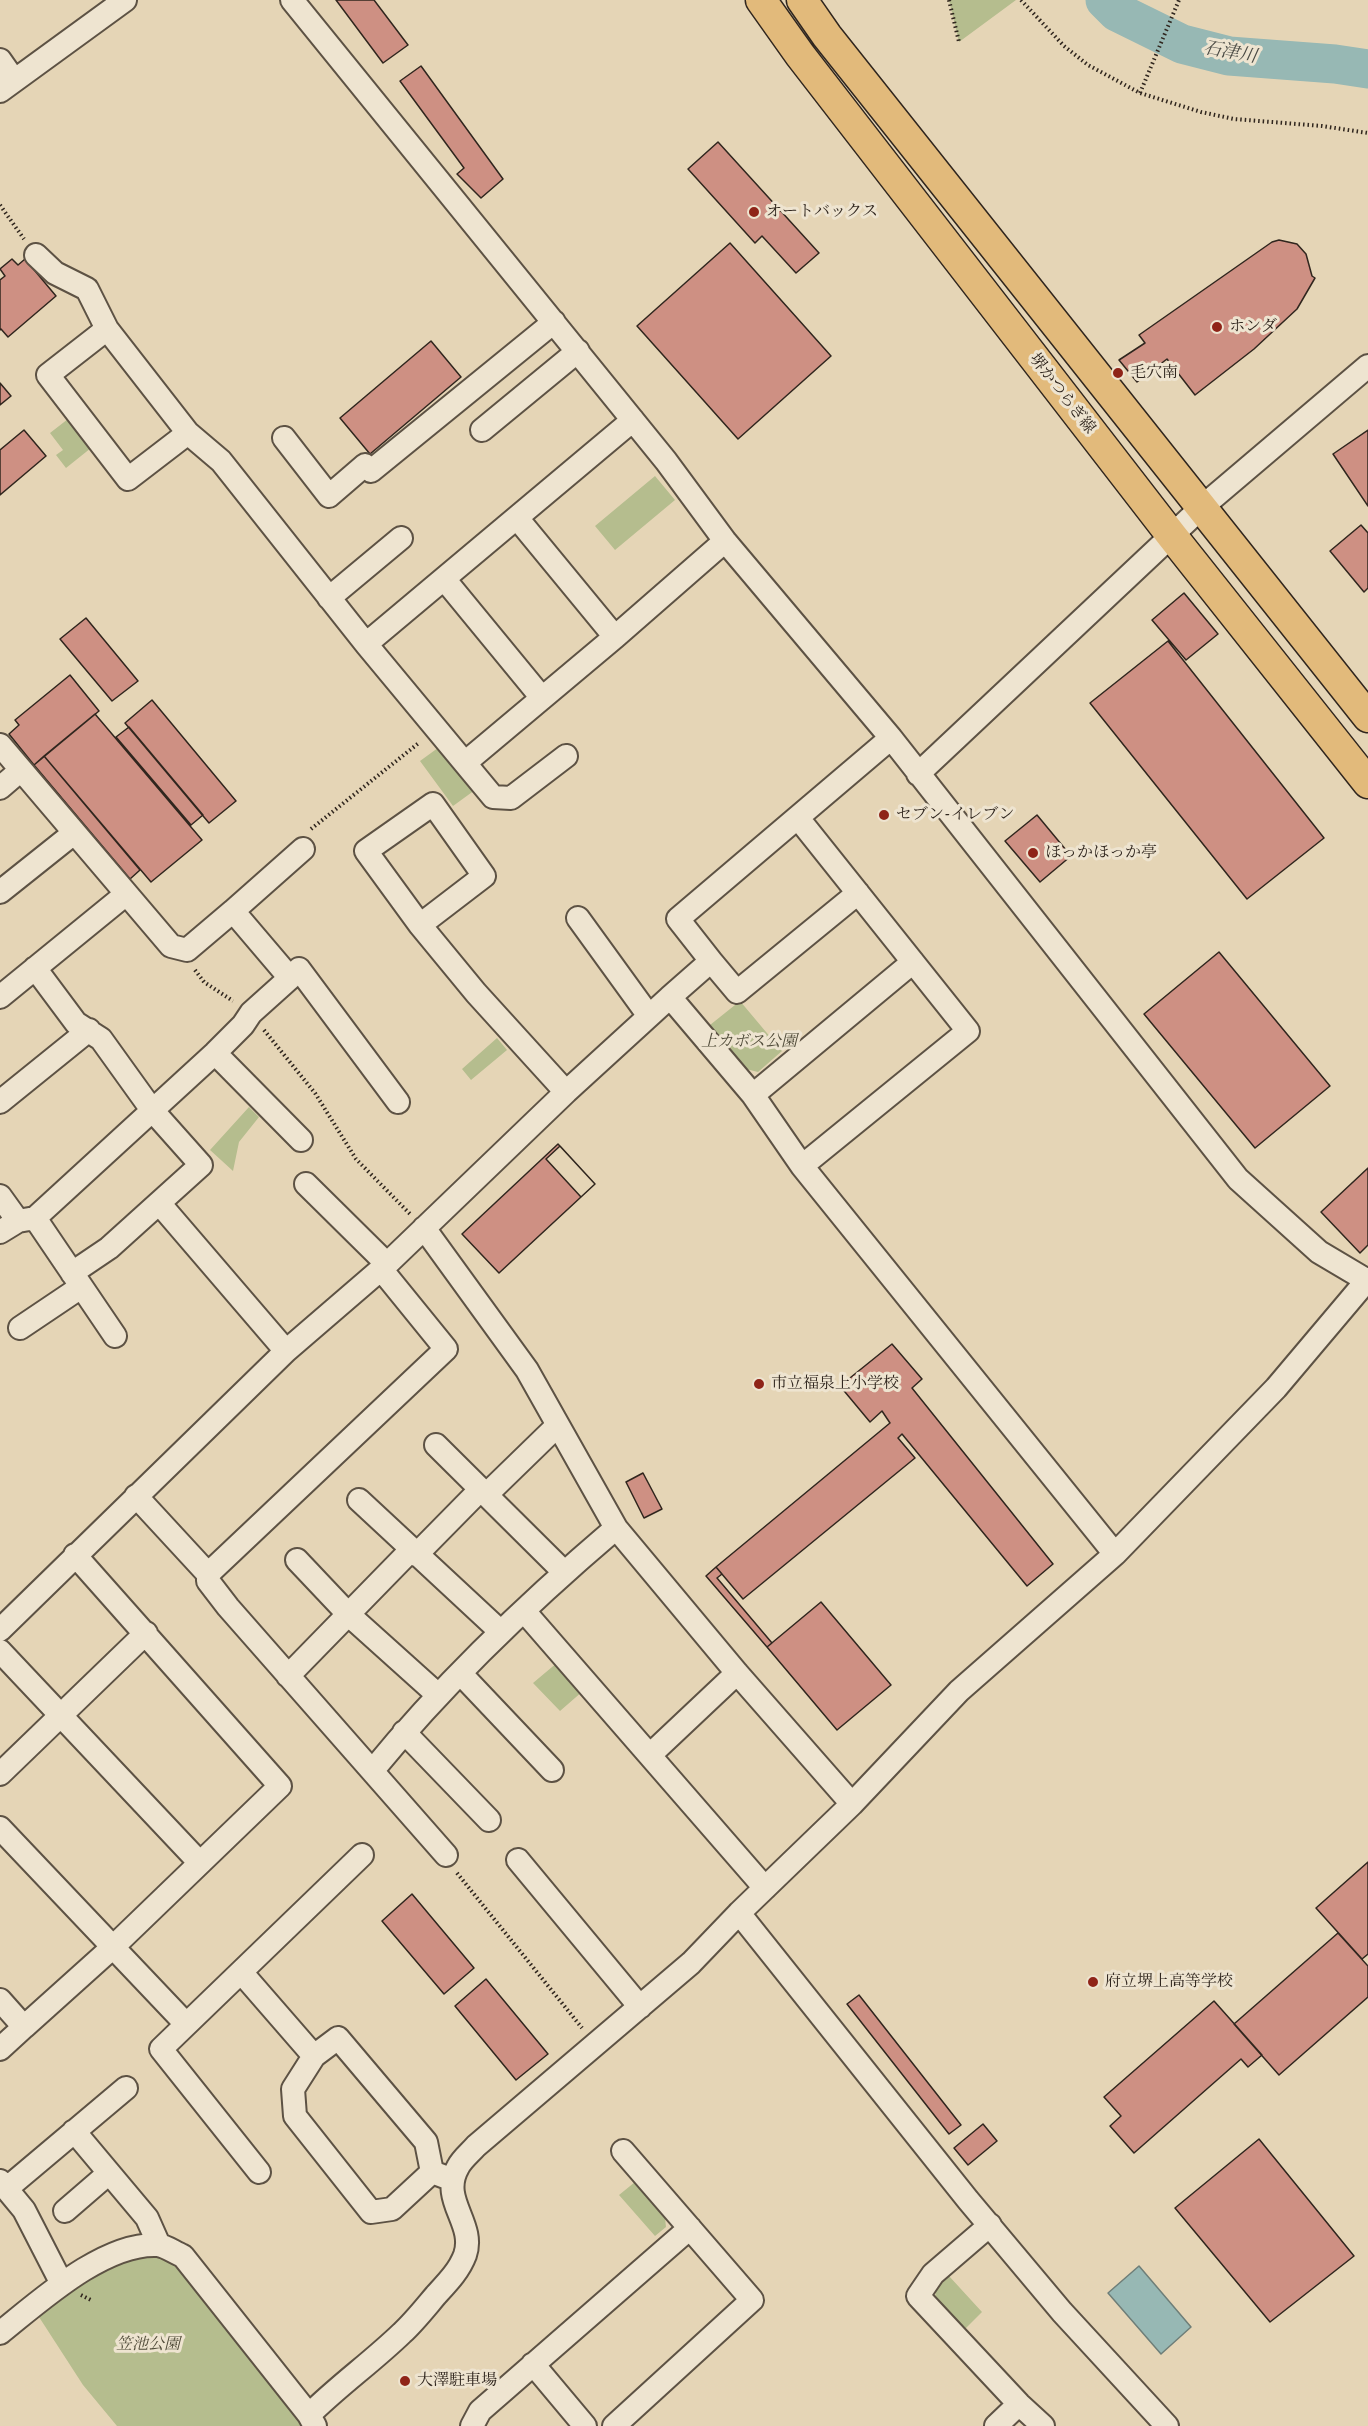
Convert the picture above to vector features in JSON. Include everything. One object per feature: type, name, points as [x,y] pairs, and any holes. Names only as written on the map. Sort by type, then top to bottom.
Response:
[{"type":"main road","name":"堺かつらぎ線","points":[[762,0],[800,55],[1172,536],[1368,783]]},
{"type":"main road","points":[[802,0],[834,45],[1368,717]]},
{"type":"street","points":[[0,2333],[85,2267],[132,2248],[159,2245],[183,2256],[312,2421],[326,2398],[344,2386],[404,2332],[457,2271],[468,2241],[452,2195],[453,2180],[458,2167],[476,2146],[691,1963],[739,1912],[852,1804],[959,1691],[1115,1554],[1276,1389],[1368,1280],[1319,1252],[1238,1179],[891,738],[725,541],[666,461],[578,351],[292,0]]},
{"type":"street","points":[[0,60],[7,86],[110,4]]},
{"type":"street","points":[[36,255],[55,273],[87,289],[107,328],[188,433],[221,461],[366,645],[493,797],[512,798],[566,756]]},
{"type":"street","points":[[284,438],[328,496],[365,465],[372,471],[554,322]]},
{"type":"street","points":[[107,328],[48,375],[128,479],[188,433]]},
{"type":"street","points":[[482,430],[578,351]]},
{"type":"street","points":[[918,774],[1202,507],[1368,366]]},
{"type":"street","points":[[366,645],[633,420]]},
{"type":"street","points":[[517,518],[615,637]]},
{"type":"street","points":[[329,598],[401,538]]},
{"type":"street","points":[[466,762],[725,541]]},
{"type":"street","points":[[445,580],[542,698]]},
{"type":"street","points":[[858,893],[737,992],[678,919],[891,738]]},
{"type":"street","points":[[0,745],[125,895],[171,946],[187,950],[303,849]]},
{"type":"street","points":[[0,788],[21,770]]},
{"type":"street","points":[[420,925],[484,876],[433,804],[366,851],[420,925],[476,993],[566,1092]]},
{"type":"street","points":[[798,818],[968,1030],[802,1166]]},
{"type":"street","points":[[0,892],[74,833]]},
{"type":"street","points":[[0,997],[125,895]]},
{"type":"street","points":[[233,911],[290,978]]},
{"type":"street","points":[[578,918],[649,1016]]},
{"type":"street","points":[[0,1630],[286,1351],[384,1267],[566,1092],[711,961]]},
{"type":"street","points":[[753,1095],[913,962]]},
{"type":"street","points":[[20,1328],[77,1280],[201,1165],[152,1110],[101,1039],[76,1023],[35,968]]},
{"type":"street","points":[[18,1224],[216,1053],[243,1025],[251,1013],[299,969],[398,1102]]},
{"type":"street","points":[[670,997],[753,1095],[802,1166],[1115,1554]]},
{"type":"street","points":[[0,1102],[89,1030]]},
{"type":"street","points":[[216,1053],[301,1140]]},
{"type":"street","points":[[208,1574],[446,1349],[384,1267],[306,1184]]},
{"type":"street","points":[[0,1196],[18,1224],[77,1280],[115,1336]]},
{"type":"street","points":[[159,1203],[286,1351]]},
{"type":"street","points":[[424,1228],[527,1370],[616,1528],[736,1673],[852,1804]]},
{"type":"street","points":[[288,1676],[414,1552],[558,1425]]},
{"type":"street","points":[[436,1445],[564,1572]]},
{"type":"street","points":[[136,1496],[208,1574],[208,1581],[228,1607],[446,1855]]},
{"type":"street","points":[[359,1500],[501,1632]]},
{"type":"street","points":[[373,1770],[438,1695],[501,1632],[564,1572],[616,1528]]},
{"type":"street","points":[[0,2049],[113,1947],[287,1779],[146,1633],[75,1555]]},
{"type":"street","points":[[297,1560],[349,1615],[438,1695]]},
{"type":"street","points":[[524,1611],[765,1888]]},
{"type":"street","points":[[0,1774],[146,1633]]},
{"type":"street","points":[[0,1651],[62,1714],[200,1863]]},
{"type":"street","points":[[650,1755],[736,1673]]},
{"type":"street","points":[[461,1674],[552,1770]]},
{"type":"street","points":[[404,1732],[489,1820]]},
{"type":"street","points":[[0,1828],[186,2024]]},
{"type":"street","points":[[259,2172],[161,2049],[362,1855]]},
{"type":"street","points":[[519,1860],[640,2007]]},
{"type":"street","points":[[739,1912],[1062,2312],[1167,2426]]},
{"type":"street","points":[[241,1972],[314,2056]]},
{"type":"street","points":[[0,2000],[24,2027]]},
{"type":"street","points":[[338,2038],[426,2142],[432,2172],[392,2209],[371,2212],[295,2116],[293,2089],[314,2056],[338,2038]]},
{"type":"street","points":[[62,2284],[8,2184],[126,2088]]},
{"type":"street","points":[[74,2132],[147,2218],[159,2245]]},
{"type":"street","points":[[614,2426],[752,2300],[623,2151]]},
{"type":"street","points":[[432,2172],[453,2180]]},
{"type":"street","points":[[64,2211],[109,2173]]},
{"type":"street","points":[[990,2225],[933,2274],[918,2296],[1019,2404],[1043,2426]]},
{"type":"street","points":[[472,2426],[480,2411],[690,2228]]},
{"type":"street","points":[[533,2364],[585,2426]]},
{"type":"street","points":[[996,2426],[1019,2404]]},
{"type":"path","points":[[949,0],[959,42]]},
{"type":"path","points":[[1021,0],[1072,52],[1088,65],[1140,93],[1201,112],[1234,119],[1322,126],[1368,134]]},
{"type":"path","points":[[1140,93],[1179,0]]},
{"type":"path","points":[[0,205],[36,255]]},
{"type":"path","points":[[303,849],[299,838],[436,728]]},
{"type":"path","points":[[187,950],[193,967],[204,982],[251,1013],[315,1093],[356,1159],[424,1228]]},
{"type":"path","points":[[446,1855],[447,1860],[585,2032],[598,2042]]},
{"type":"green space","points":[[949,0],[1016,0],[959,42]]},
{"type":"green space","points":[[68,419],[91,448],[66,468],[56,455],[63,450],[50,433]]},
{"type":"green space","points":[[655,476],[675,500],[615,550],[595,526]]},
{"type":"green space","points":[[442,745],[475,790],[453,806],[420,761]]},
{"type":"green space","name":"上カボス公園","points":[[740,1001],[782,1051],[758,1072],[746,1069],[710,1025]]},
{"type":"green space","points":[[497,1038],[507,1050],[471,1080],[462,1069]]},
{"type":"green space","points":[[249,1107],[259,1117],[239,1142],[233,1171],[210,1150]]},
{"type":"green space","points":[[558,1662],[583,1691],[560,1711],[533,1683]]},
{"type":"green space","points":[[635,2182],[665,2218],[666,2227],[655,2236],[619,2195]]},
{"type":"green space","name":"笠池公園","points":[[159,2254],[181,2266],[305,2426],[117,2426],[83,2385],[39,2317],[48,2306],[70,2289],[134,2256]]},
{"type":"green space","points":[[949,2276],[982,2312],[965,2329],[935,2300],[936,2288]]},
{"type":"water","points":[[1139,2266],[1191,2327],[1161,2354],[1108,2293]]},
{"type":"building","points":[[336,0],[374,0],[408,45],[383,63]]},
{"type":"building","points":[[421,66],[503,179],[481,198],[457,174],[464,168],[400,81]]},
{"type":"building","points":[[718,142],[819,253],[796,273],[762,236],[755,243],[688,169]]},
{"type":"building","points":[[1279,240],[1297,244],[1306,254],[1312,276],[1315,278],[1297,309],[1254,349],[1195,395],[1167,359],[1137,382],[1119,360],[1145,343],[1139,335],[1272,242]]},
{"type":"building","points":[[730,243],[831,356],[738,439],[637,326]]},
{"type":"building","points":[[12,259],[18,265],[25,259],[56,296],[8,337],[0,330],[0,280],[5,276],[0,269]]},
{"type":"building","points":[[431,341],[461,377],[370,454],[340,418]]},
{"type":"building","points":[[0,383],[11,396],[0,405]]},
{"type":"building","points":[[24,430],[46,456],[0,495],[0,450]]},
{"type":"building","points":[[1368,430],[1368,506],[1333,454]]},
{"type":"building","points":[[1361,525],[1368,533],[1368,588],[1364,592],[1330,551]]},
{"type":"building","points":[[1184,593],[1218,634],[1186,660],[1152,620]]},
{"type":"building","points":[[86,618],[138,681],[112,701],[60,639]]},
{"type":"building","points":[[1168,641],[1324,838],[1247,899],[1090,703]]},
{"type":"building","points":[[70,675],[99,711],[34,765],[9,734],[19,725],[15,720]]},
{"type":"building","points":[[152,700],[236,801],[209,823],[125,723]]},
{"type":"building","points":[[95,714],[202,840],[151,882],[44,756]]},
{"type":"building","points":[[129,727],[203,815],[191,825],[116,737]]},
{"type":"building","points":[[44,756],[140,870],[130,879],[34,765]]},
{"type":"building","points":[[1037,815],[1071,856],[1040,882],[1005,841]]},
{"type":"building","points":[[1219,952],[1330,1086],[1255,1148],[1144,1014]]},
{"type":"building","points":[[558,1144],[595,1184],[499,1273],[462,1234]]},
{"type":"building","points":[[560,1146],[595,1184],[581,1197],[546,1159]]},
{"type":"building","points":[[1368,1168],[1368,1245],[1360,1253],[1321,1212]]},
{"type":"building","points":[[892,1344],[922,1379],[912,1388],[1053,1564],[1027,1586],[902,1434],[898,1438],[915,1458],[743,1599],[716,1567],[890,1423],[882,1411],[870,1422],[840,1386]]},
{"type":"building","points":[[643,1473],[662,1509],[644,1518],[626,1482]]},
{"type":"building","points":[[716,1567],[722,1574],[717,1578],[772,1643],[767,1647],[706,1576]]},
{"type":"building","points":[[821,1602],[891,1685],[837,1730],[767,1647]]},
{"type":"building","points":[[1368,1862],[1368,1954],[1362,1959],[1316,1908]]},
{"type":"building","points":[[412,1894],[474,1968],[444,1994],[382,1921]]},
{"type":"building","points":[[1338,1933],[1368,1966],[1368,1997],[1279,2075],[1234,2024]]},
{"type":"building","points":[[486,1979],[548,2054],[516,2080],[455,2006]]},
{"type":"building","points":[[859,1995],[961,2125],[949,2134],[847,2004]]},
{"type":"building","points":[[1214,2001],[1262,2055],[1248,2067],[1241,2059],[1134,2153],[1110,2126],[1121,2116],[1104,2097]]},
{"type":"building","points":[[983,2124],[997,2141],[968,2165],[954,2148]]},
{"type":"building","points":[[1259,2139],[1354,2256],[1270,2322],[1175,2208]]},
{"type":"waterway","name":"石津川","points":[[1105,0],[1117,12],[1182,44],[1229,56],[1335,64],[1368,69]]},
{"type":"place","name":"オートバックス","points":[[754,212]]},
{"type":"place","name":"ホンダ","points":[[1217,327]]},
{"type":"place","name":"毛穴南","points":[[1118,373]]},
{"type":"place","name":"セブン-イレブン","points":[[884,815]]},
{"type":"place","name":"ほっかほっか亭","points":[[1033,853]]},
{"type":"place","name":"市立福泉上小学校","points":[[759,1384]]},
{"type":"place","name":"府立堺上高等学校","points":[[1093,1982]]},
{"type":"place","name":"大澤駐車場","points":[[405,2381]]}]
